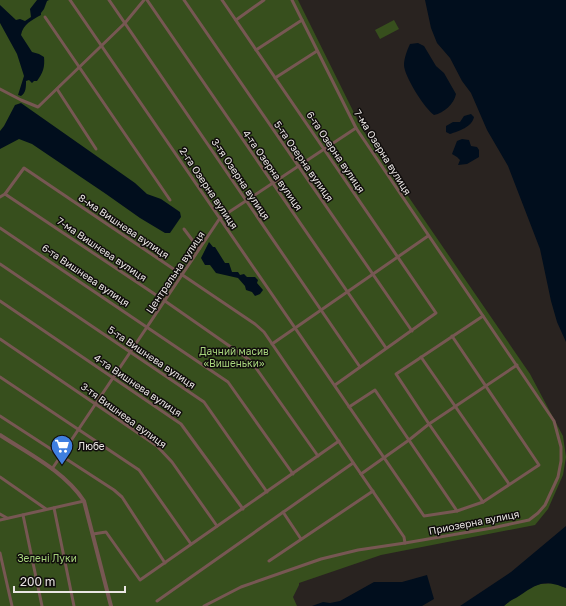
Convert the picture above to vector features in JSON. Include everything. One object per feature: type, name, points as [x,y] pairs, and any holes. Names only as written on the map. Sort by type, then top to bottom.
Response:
[{"type":"street","name":"2-га Озерна вулиця","points":[[70,0],[424,516],[457,511]]},
{"type":"street","name":"3-тя Озерна вулиця","points":[[109,0],[360,367]]},
{"type":"street","points":[[0,89],[11,96],[38,107],[125,23],[144,0]]},
{"type":"street","name":"4-та Озерна вулиця","points":[[147,0],[386,348]]},
{"type":"street","name":"5-та Озерна вулиця","points":[[184,0],[412,331]]},
{"type":"street","name":"6-та Озерна вулиця","points":[[222,0],[436,313],[412,331]]},
{"type":"street","points":[[236,20],[264,0]]},
{"type":"street","name":"7-ма Озерна вулиця","points":[[292,0],[356,128],[428,236],[462,283]]},
{"type":"street","points":[[45,17],[170,200]]},
{"type":"street","points":[[256,50],[302,20]]},
{"type":"street","points":[[275,78],[317,51]]},
{"type":"street","points":[[56,89],[96,149]]},
{"type":"street","name":"Центральна вулиця","points":[[52,469],[220,218],[356,128]]},
{"type":"street","name":"8-ма Вишнева вулиця","points":[[5,194],[24,168],[255,324],[264,332],[339,441],[404,537],[405,543]]},
{"type":"street","points":[[0,197],[5,194]]},
{"type":"street","name":"7-ма Вишнева вулиця","points":[[5,194],[165,301],[251,361],[318,456]]},
{"type":"street","name":"6-та Вишнева вулиця","points":[[0,228],[148,326],[228,382],[293,474]]},
{"type":"street","points":[[184,229],[199,249]]},
{"type":"street","points":[[272,344],[428,236]]},
{"type":"street","name":"5-та Вишнева вулиця","points":[[0,264],[204,402],[267,492]]},
{"type":"street","name":"Приозерна вулиця","points":[[204,606],[241,587],[321,559],[358,550],[513,524],[529,520],[545,505],[553,491],[558,477],[561,461],[561,447],[554,421],[462,283]]},
{"type":"street","name":"4-та Вишнева вулиця","points":[[0,301],[181,424],[243,509]]},
{"type":"street","points":[[483,316],[396,374],[484,502]]},
{"type":"street","points":[[335,385],[412,331]]},
{"type":"street","points":[[349,407],[375,390],[457,511],[484,502],[539,465],[452,336]]},
{"type":"street","name":"3-тя Вишнева вулиця","points":[[0,339],[157,446],[172,462],[217,526]]},
{"type":"street","points":[[421,357],[509,484]]},
{"type":"street","points":[[361,474],[429,424],[517,365]]},
{"type":"street","points":[[0,377],[139,470],[191,544]]},
{"type":"street","points":[[0,416],[114,490],[122,497],[165,562]]},
{"type":"street","points":[[0,435],[52,469],[74,488],[84,501],[111,606]]},
{"type":"street","points":[[93,534],[106,532],[140,580],[339,441]]},
{"type":"street","points":[[157,600],[353,463]]},
{"type":"street","points":[[0,477],[46,509]]},
{"type":"street","points":[[269,561],[373,491]]},
{"type":"street","points":[[0,520],[84,501]]},
{"type":"street","points":[[54,508],[74,606]]},
{"type":"street","points":[[283,512],[301,539]]},
{"type":"street","points":[[0,514],[7,518]]},
{"type":"street","points":[[23,515],[42,606]]},
{"type":"street","points":[[0,553],[12,606]]},
{"type":"green space","name":"Дачний масив «Вишеньки»","points":[[0,0],[298,0],[362,129],[530,374],[563,436],[566,457],[563,475],[548,509],[535,525],[381,555],[299,583],[293,597],[297,606],[0,606]]},
{"type":"green space","points":[[394,20],[399,29],[380,39],[375,30]]},
{"type":"green space","points":[[554,583],[566,588],[566,606],[504,606],[534,586]]},
{"type":"water","points":[[37,0],[49,0],[47,1],[41,15],[26,25],[21,35],[32,52],[44,57],[44,67],[37,81],[32,83],[29,80],[26,81],[25,92],[21,96],[18,95],[24,76],[17,54],[0,23],[0,5],[16,20],[20,19],[25,21],[31,17],[30,9]]},
{"type":"water","points":[[425,0],[566,0],[566,342],[557,322],[551,301],[540,249],[508,166],[487,130],[471,93],[462,81],[450,58],[437,43],[431,28]]},
{"type":"water","points":[[418,43],[424,46],[436,66],[444,73],[456,94],[448,108],[434,115],[430,112],[416,92],[407,77],[405,70],[404,65],[410,44]]},
{"type":"water","points":[[21,103],[135,183],[147,194],[161,199],[180,212],[181,217],[170,233],[165,233],[140,218],[32,144],[19,139],[0,149],[0,131],[15,105]]},
{"type":"water","points":[[471,114],[474,117],[468,126],[450,134],[446,132],[446,126],[453,122],[460,122],[464,116]]},
{"type":"water","points":[[462,139],[469,140],[471,146],[477,147],[479,150],[479,157],[467,164],[458,165],[460,160],[452,154],[457,141]]},
{"type":"water","points":[[209,242],[213,247],[215,247],[225,263],[229,263],[232,272],[238,272],[240,275],[244,274],[247,277],[255,277],[258,280],[257,283],[263,290],[260,294],[255,296],[252,292],[246,290],[245,286],[238,278],[216,273],[210,265],[205,265],[201,258]]},
{"type":"water","points":[[566,526],[566,588],[546,583],[536,585],[504,606],[460,606],[511,572]]},
{"type":"water","points":[[427,575],[434,599],[422,606],[312,606],[323,602],[330,603],[340,601],[374,582],[402,582]]},
{"type":"place","name":"Любе","points":[[62,466]]},
{"type":"park label","name":"Зелені Луки","points":[[47,558]]}]
